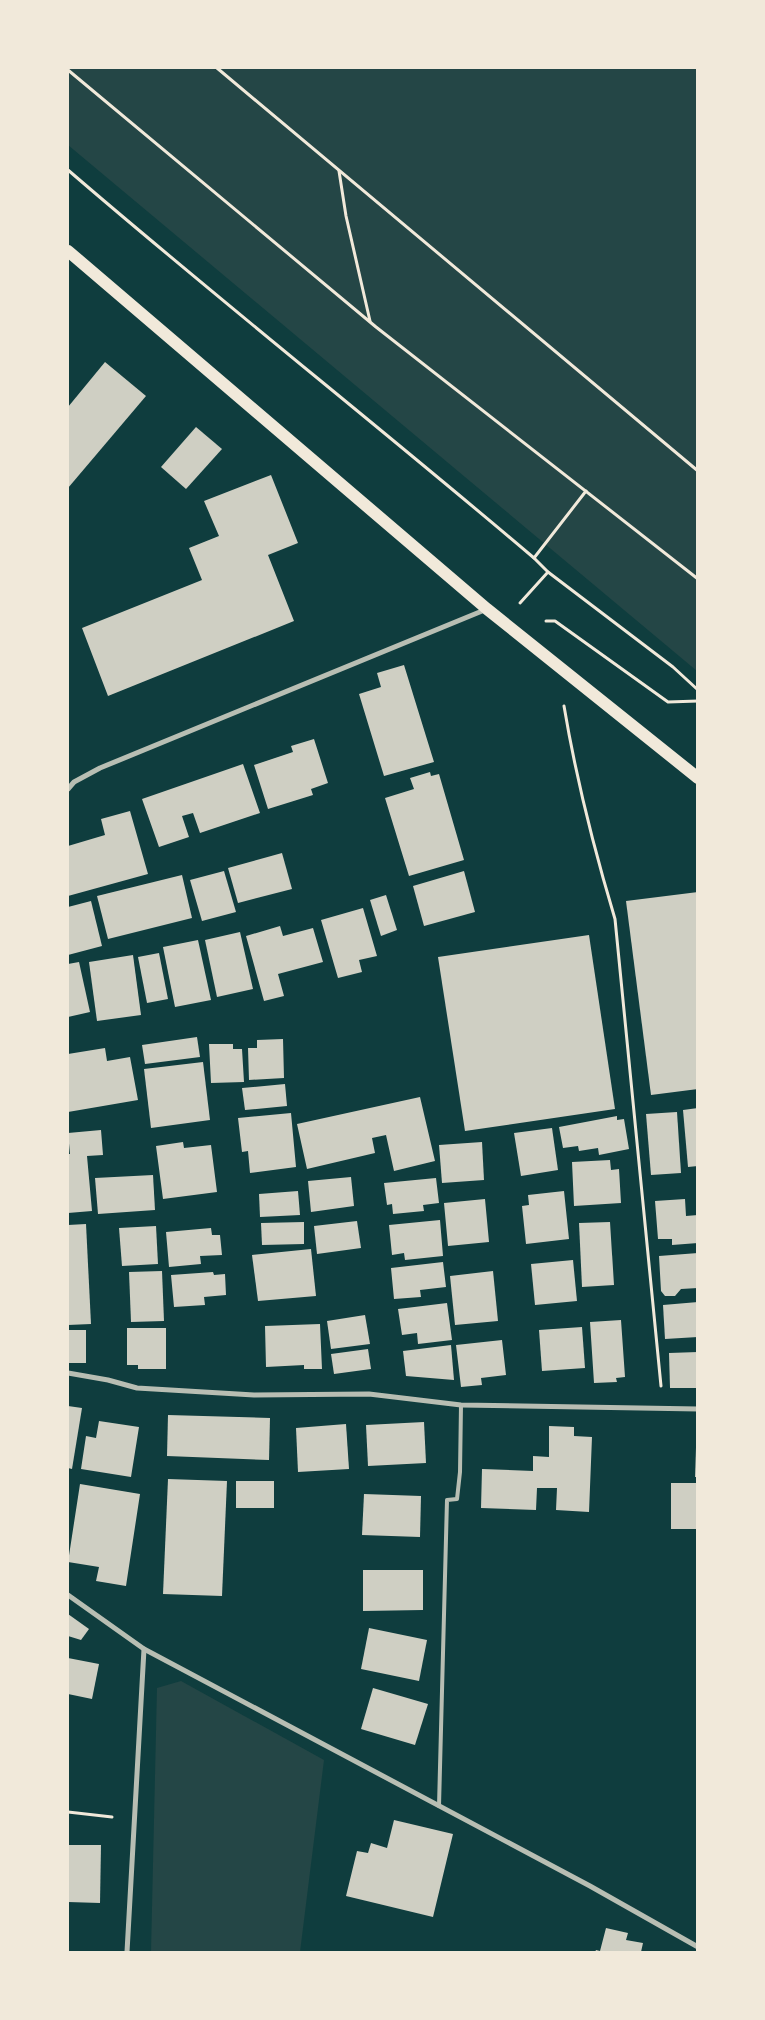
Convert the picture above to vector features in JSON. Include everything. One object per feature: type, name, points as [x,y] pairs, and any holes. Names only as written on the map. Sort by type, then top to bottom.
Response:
[{"type":"main road","points":[[68,251],[487,609],[698,778]]},
{"type":"street","points":[[68,789],[74,782],[100,768],[487,609]]},
{"type":"street","points":[[68,1373],[108,1380],[137,1388],[254,1395],[369,1394],[461,1405],[698,1409]]},
{"type":"street","points":[[68,1595],[144,1649],[590,1886],[698,1947]]},
{"type":"street","points":[[127,1952],[144,1649]]},
{"type":"lane","points":[[439,1806],[447,1500],[457,1499],[460,1472],[461,1405]]},
{"type":"path","points":[[217,68],[698,471]]},
{"type":"path","points":[[68,70],[370,322],[698,579]]},
{"type":"path","points":[[68,170],[247,322],[400,444],[548,572],[673,667],[698,690]]},
{"type":"path","points":[[339,170],[346,216],[370,322]]},
{"type":"path","points":[[534,558],[586,491]]},
{"type":"path","points":[[503,621],[548,572]]},
{"type":"path","points":[[503,621],[555,621],[668,702],[698,701]]},
{"type":"path","points":[[557,666],[570,741],[594,849],[615,919],[660,1385],[665,1390]]},
{"type":"path","points":[[68,1812],[135,1819]]},
{"type":"shaded area","points":[[68,68],[697,68],[697,671],[68,145]]},
{"type":"shaded area","points":[[181,1681],[324,1760],[300,1952],[151,1952],[157,1688]]},
{"type":"building","points":[[105,362],[146,396],[68,488],[68,407]]},
{"type":"building","points":[[196,427],[222,449],[186,489],[161,467]]},
{"type":"building","points":[[271,475],[298,543],[268,555],[294,621],[108,696],[82,628],[202,580],[189,548],[219,536],[204,501]]},
{"type":"building","points":[[404,665],[434,762],[384,776],[359,694],[381,687],[377,673]]},
{"type":"building","points":[[314,739],[328,783],[311,789],[313,795],[268,809],[254,765],[293,752],[291,746]]},
{"type":"building","points":[[243,764],[260,813],[200,833],[193,813],[182,816],[189,837],[159,847],[142,799]]},
{"type":"building","points":[[430,772],[431,776],[439,774],[464,860],[409,876],[385,798],[414,789],[410,778]]},
{"type":"building","points":[[130,811],[148,874],[68,896],[68,846],[105,835],[101,819]]},
{"type":"building","points":[[282,853],[292,889],[238,903],[228,868]]},
{"type":"building","points":[[224,871],[236,912],[202,921],[190,880]]},
{"type":"building","points":[[464,871],[475,912],[424,926],[413,886]]},
{"type":"building","points":[[182,875],[192,918],[108,939],[97,896]]},
{"type":"building","points":[[698,892],[698,1089],[651,1095],[626,901]]},
{"type":"building","points":[[386,895],[397,930],[381,936],[370,900]]},
{"type":"building","points":[[91,901],[102,946],[68,955],[68,907]]},
{"type":"building","points":[[363,908],[377,956],[359,960],[362,972],[338,978],[321,920]]},
{"type":"building","points":[[280,926],[283,936],[313,928],[323,962],[278,974],[284,996],[264,1001],[246,936]]},
{"type":"building","points":[[240,932],[253,989],[217,997],[205,940]]},
{"type":"building","points":[[589,935],[615,1109],[465,1131],[438,957]]},
{"type":"building","points":[[198,940],[211,1000],[175,1007],[163,947]]},
{"type":"building","points":[[159,953],[168,999],[147,1003],[138,957]]},
{"type":"building","points":[[133,955],[141,1015],[97,1021],[89,962]]},
{"type":"building","points":[[79,962],[90,1012],[68,1017],[68,964]]},
{"type":"building","points":[[197,1037],[200,1057],[145,1064],[142,1045]]},
{"type":"building","points":[[283,1039],[284,1078],[249,1080],[248,1048],[257,1048],[257,1040]]},
{"type":"building","points":[[209,1044],[233,1044],[233,1049],[242,1049],[244,1082],[211,1083]]},
{"type":"building","points":[[105,1048],[107,1061],[130,1057],[138,1100],[68,1112],[68,1054]]},
{"type":"building","points":[[203,1062],[210,1120],[151,1128],[144,1069]]},
{"type":"building","points":[[285,1084],[287,1106],[245,1110],[242,1088]]},
{"type":"building","points":[[420,1097],[435,1161],[394,1171],[386,1135],[372,1138],[375,1153],[307,1169],[297,1124]]},
{"type":"building","points":[[698,1108],[698,1166],[688,1167],[683,1110]]},
{"type":"building","points":[[677,1112],[681,1173],[651,1175],[646,1114]]},
{"type":"building","points":[[291,1113],[296,1167],[250,1173],[248,1151],[242,1152],[238,1118]]},
{"type":"building","points":[[617,1116],[617,1120],[624,1119],[629,1149],[599,1155],[598,1148],[579,1151],[578,1146],[563,1148],[559,1127]]},
{"type":"building","points":[[552,1128],[558,1170],[521,1176],[514,1133]]},
{"type":"building","points":[[101,1130],[103,1155],[87,1156],[92,1211],[68,1213],[68,1154],[70,1154],[68,1133]]},
{"type":"building","points":[[183,1142],[184,1148],[211,1145],[217,1192],[163,1199],[156,1146]]},
{"type":"building","points":[[482,1142],[484,1180],[442,1183],[439,1145]]},
{"type":"building","points":[[610,1160],[611,1170],[619,1169],[621,1203],[574,1206],[572,1162]]},
{"type":"building","points":[[153,1175],[155,1210],[98,1214],[95,1178]]},
{"type":"building","points":[[351,1177],[354,1206],[311,1212],[308,1181]]},
{"type":"building","points":[[436,1178],[439,1203],[423,1205],[424,1211],[393,1214],[392,1204],[387,1205],[384,1183]]},
{"type":"building","points":[[298,1191],[300,1215],[260,1217],[259,1194]]},
{"type":"building","points":[[564,1191],[569,1239],[526,1244],[522,1206],[529,1205],[528,1195]]},
{"type":"building","points":[[485,1199],[489,1242],[448,1246],[444,1203]]},
{"type":"building","points":[[685,1199],[686,1216],[698,1215],[698,1243],[672,1245],[672,1239],[658,1239],[655,1201]]},
{"type":"building","points":[[440,1220],[443,1256],[405,1260],[404,1253],[392,1255],[389,1225]]},
{"type":"building","points":[[357,1221],[361,1248],[317,1254],[314,1226]]},
{"type":"building","points":[[304,1222],[304,1244],[262,1245],[261,1223]]},
{"type":"building","points":[[610,1222],[614,1285],[582,1287],[579,1223]]},
{"type":"building","points":[[86,1224],[91,1324],[68,1325],[68,1225]]},
{"type":"building","points":[[156,1226],[158,1264],[122,1266],[119,1228]]},
{"type":"building","points":[[211,1228],[212,1235],[220,1235],[222,1255],[200,1256],[201,1264],[169,1267],[166,1232]]},
{"type":"building","points":[[311,1249],[316,1296],[258,1301],[252,1255]]},
{"type":"building","points":[[698,1253],[698,1288],[681,1289],[675,1296],[665,1296],[661,1291],[659,1256]]},
{"type":"building","points":[[573,1260],[577,1301],[535,1305],[531,1264]]},
{"type":"building","points":[[443,1262],[446,1287],[420,1290],[421,1297],[394,1299],[391,1268]]},
{"type":"building","points":[[162,1271],[164,1321],[131,1322],[129,1272]]},
{"type":"building","points":[[493,1271],[498,1321],[455,1325],[450,1276]]},
{"type":"building","points":[[213,1272],[214,1275],[225,1274],[226,1295],[204,1297],[205,1305],[174,1307],[171,1275]]},
{"type":"building","points":[[698,1302],[698,1337],[665,1339],[663,1305]]},
{"type":"building","points":[[447,1303],[452,1340],[418,1344],[417,1333],[402,1335],[398,1309]]},
{"type":"building","points":[[365,1315],[370,1344],[331,1349],[327,1321]]},
{"type":"building","points":[[621,1320],[625,1377],[616,1378],[617,1382],[594,1383],[590,1322]]},
{"type":"building","points":[[320,1324],[322,1369],[304,1369],[304,1365],[266,1367],[265,1326]]},
{"type":"building","points":[[582,1327],[585,1368],[542,1371],[539,1330]]},
{"type":"building","points":[[127,1328],[166,1328],[166,1369],[138,1369],[138,1365],[127,1365]]},
{"type":"building","points":[[68,1330],[86,1330],[86,1363],[68,1363]]},
{"type":"building","points":[[502,1340],[506,1375],[481,1378],[482,1385],[461,1387],[456,1345]]},
{"type":"building","points":[[451,1345],[454,1380],[406,1376],[403,1351]]},
{"type":"building","points":[[368,1349],[371,1369],[334,1374],[331,1354]]},
{"type":"building","points":[[698,1352],[698,1388],[670,1388],[669,1353]]},
{"type":"building","points":[[68,1406],[82,1408],[72,1469],[68,1468]]},
{"type":"building","points":[[168,1415],[270,1418],[269,1460],[167,1456]]},
{"type":"building","points":[[99,1421],[139,1427],[131,1477],[81,1469],[86,1436],[96,1438]]},
{"type":"building","points":[[424,1422],[426,1463],[368,1466],[366,1425]]},
{"type":"building","points":[[346,1424],[349,1469],[298,1472],[296,1428]]},
{"type":"building","points":[[549,1426],[574,1427],[574,1436],[592,1437],[589,1512],[556,1510],[557,1488],[537,1488],[536,1510],[481,1508],[482,1469],[533,1471],[533,1456],[549,1457]]},
{"type":"building","points":[[696,1448],[698,1448],[698,1477],[695,1477]]},
{"type":"building","points":[[168,1479],[227,1481],[222,1596],[163,1594]]},
{"type":"building","points":[[236,1481],[274,1481],[274,1508],[236,1508]]},
{"type":"building","points":[[671,1483],[698,1483],[698,1529],[671,1529]]},
{"type":"building","points":[[80,1484],[140,1494],[126,1586],[96,1581],[99,1567],[68,1562]]},
{"type":"building","points":[[364,1494],[421,1496],[420,1537],[362,1535]]},
{"type":"building","points":[[363,1570],[423,1570],[423,1610],[363,1611]]},
{"type":"building","points":[[68,1614],[89,1629],[81,1640],[68,1636]]},
{"type":"building","points":[[369,1628],[427,1640],[419,1681],[361,1669]]},
{"type":"building","points":[[68,1658],[99,1664],[92,1699],[68,1694]]},
{"type":"building","points":[[373,1688],[428,1704],[415,1745],[361,1729]]},
{"type":"building","points":[[394,1820],[453,1834],[433,1917],[346,1896],[357,1851],[368,1853],[371,1843],[387,1848]]},
{"type":"building","points":[[68,1845],[101,1845],[100,1903],[68,1902]]},
{"type":"building","points":[[606,1928],[628,1933],[626,1940],[643,1943],[641,1952],[595,1952],[596,1950],[600,1951]]}]
